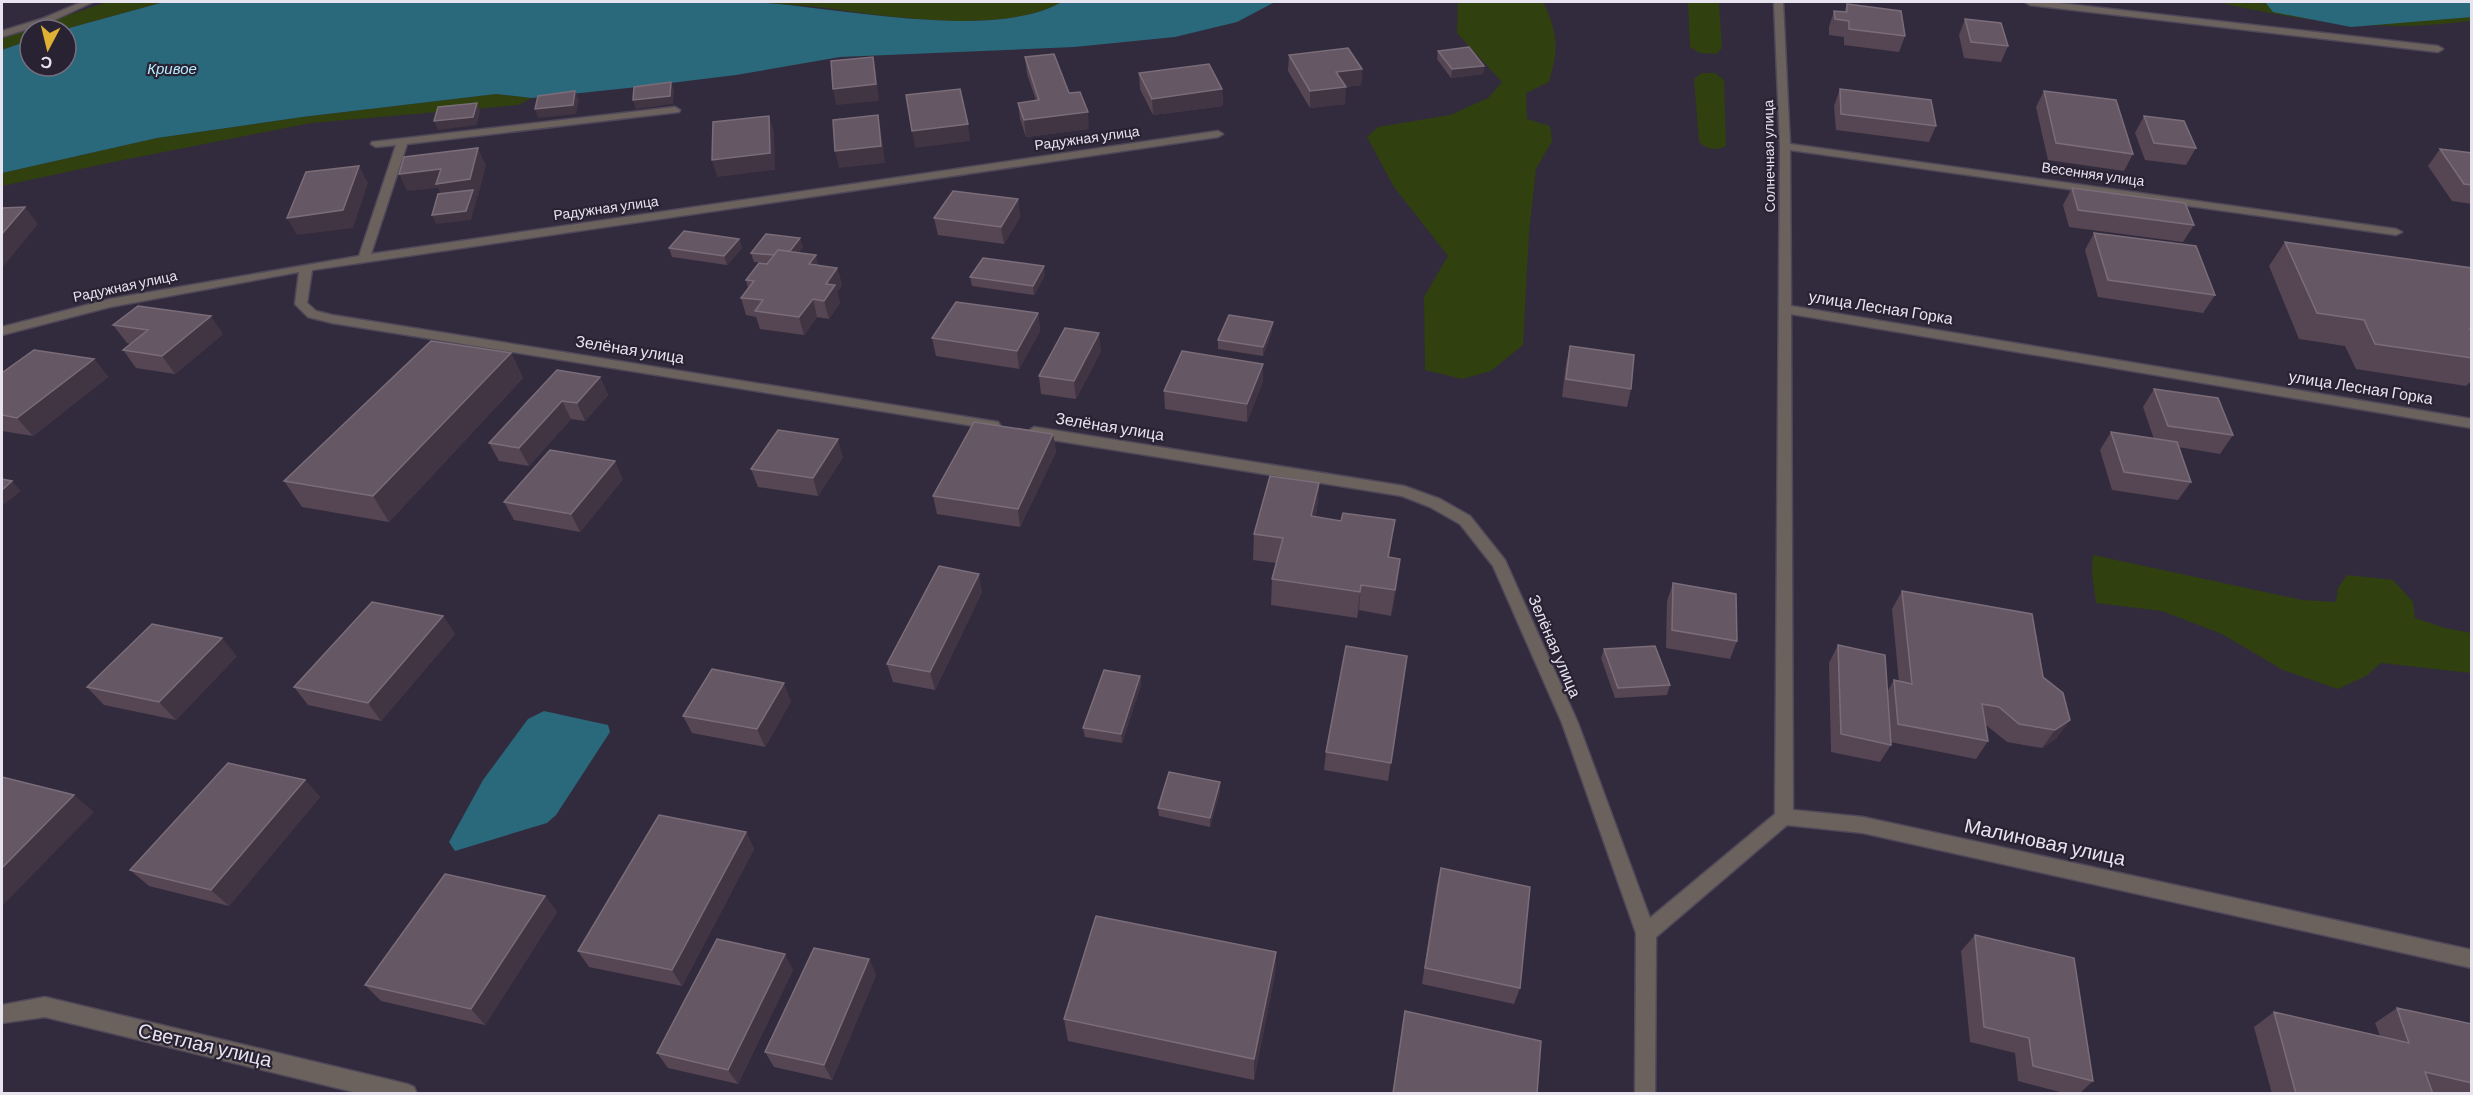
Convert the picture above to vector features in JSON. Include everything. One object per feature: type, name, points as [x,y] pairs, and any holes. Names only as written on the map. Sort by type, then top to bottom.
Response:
[{"type":"street","points":[[2,34],[46,20],[87,2]]},
{"type":"street","name":"Солнечная улица","points":[[1778,2],[1785,146],[1785,309]]},
{"type":"street","points":[[2030,2],[2438,49]]},
{"type":"street","points":[[376,144],[675,110]]},
{"type":"street","name":"Радужная улица","points":[[2,331],[29,322],[110,303],[306,267],[1218,134]]},
{"type":"street","points":[[364,258],[403,141]]},
{"type":"street","name":"Весенняя улица","points":[[1785,146],[2396,232]]},
{"type":"street","name":"Зелёная улица","points":[[306,267],[301,304],[312,314],[332,319],[1404,491],[1435,503],[1465,520],[1500,564],[1570,723],[1646,933]]},
{"type":"street","name":"улица Лесная Горка","points":[[1784,817],[1785,309],[2472,424]]},
{"type":"street","points":[[1645,1094],[1646,933],[1784,817]]},
{"type":"street","name":"Малиновая улица","points":[[1784,817],[1863,825],[2472,959]]},
{"type":"street","name":"Светлая улица","points":[[2,1014],[45,1007],[408,1094]]},
{"type":"green space","points":[[107,2],[164,2],[78,26],[78,18],[60,18]]},
{"type":"green space","points":[[749,2],[1062,2],[1037,12],[1008,18],[942,21]]},
{"type":"green space","points":[[1458,2],[1543,2],[1552,23],[1555,41],[1549,82],[1526,93],[1527,119],[1550,126],[1552,141],[1536,169],[1529,232],[1523,345],[1491,371],[1462,379],[1425,370],[1424,297],[1448,256],[1394,187],[1367,137],[1378,127],[1450,115],[1488,98],[1502,82],[1457,33]]},
{"type":"green space","points":[[1688,2],[1719,2],[1722,48],[1716,54],[1700,53],[1690,47]]},
{"type":"green space","points":[[2217,2],[2255,2],[2331,14],[2387,15],[2471,8],[2471,21],[2379,26],[2286,16]]},
{"type":"green space","points":[[2312,2],[2451,2],[2356,6]]},
{"type":"green space","points":[[18,33],[18,44],[2,50],[2,38]]},
{"type":"green space","points":[[1702,73],[1715,73],[1724,80],[1726,146],[1719,149],[1708,148],[1699,142],[1694,79]]},
{"type":"green space","points":[[496,94],[532,98],[518,105],[311,123],[2,186],[2,173],[157,138],[302,117]]},
{"type":"green space","points":[[2093,555],[2302,600],[2336,602],[2338,588],[2347,575],[2393,580],[2413,602],[2415,618],[2445,628],[2471,633],[2471,673],[2381,663],[2366,676],[2338,689],[2283,670],[2222,634],[2162,611],[2096,603],[2092,573]]},
{"type":"water","name":"Кривое","points":[[164,2],[749,2],[953,21],[994,20],[1031,14],[1062,2],[1275,2],[1237,22],[1175,37],[1074,47],[840,57],[736,75],[638,87],[532,98],[496,94],[302,117],[157,138],[2,173],[2,50],[18,44],[18,78],[78,78],[78,26]]},
{"type":"water","points":[[544,711],[608,725],[610,732],[556,815],[547,823],[455,851],[449,842],[483,780],[528,719]]},
{"type":"building","points":[[1847,4],[1901,11],[1905,36],[1849,29],[1849,21],[1835,19],[1834,11],[1847,12]]},
{"type":"building","points":[[1965,19],[2001,23],[2008,46],[1971,42]]},
{"type":"building","points":[[1469,47],[1484,66],[1452,69],[1438,51]]},
{"type":"building","points":[[1348,48],[1362,69],[1336,72],[1346,87],[1310,91],[1289,55]]},
{"type":"building","points":[[1054,54],[1069,93],[1080,92],[1088,112],[1024,120],[1018,103],[1039,100],[1025,57]]},
{"type":"building","points":[[873,57],[876,84],[833,89],[831,61]]},
{"type":"building","points":[[1209,64],[1222,89],[1152,99],[1139,73]]},
{"type":"building","points":[[671,82],[670,96],[633,100],[634,87]]},
{"type":"building","points":[[960,89],[968,124],[912,131],[906,95]]},
{"type":"building","points":[[1840,89],[1931,100],[1936,126],[1841,114]]},
{"type":"building","points":[[575,91],[573,105],[535,109],[538,96]]},
{"type":"building","points":[[2044,91],[2116,100],[2133,154],[2056,143]]},
{"type":"building","points":[[477,103],[473,117],[434,121],[438,107]]},
{"type":"building","points":[[878,115],[881,146],[835,151],[833,120]]},
{"type":"building","points":[[769,116],[770,153],[712,160],[713,122]]},
{"type":"building","points":[[2144,116],[2184,121],[2196,148],[2154,143]]},
{"type":"building","points":[[478,148],[470,179],[436,184],[441,169],[399,174],[404,157]]},
{"type":"building","points":[[2440,149],[2472,153],[2472,185],[2464,184]]},
{"type":"building","points":[[359,166],[343,210],[287,218],[306,172]]},
{"type":"building","points":[[2072,188],[2185,203],[2194,225],[2078,210]]},
{"type":"building","points":[[473,190],[466,211],[432,215],[438,194]]},
{"type":"building","points":[[953,191],[1018,199],[1001,227],[934,218]]},
{"type":"building","points":[[25,207],[2,234],[2,208]]},
{"type":"building","points":[[684,231],[739,239],[724,256],[669,248]]},
{"type":"building","points":[[2094,233],[2196,246],[2215,295],[2108,280]]},
{"type":"building","points":[[766,234],[800,238],[790,251],[778,250],[774,255],[751,253]]},
{"type":"building","points":[[2285,242],[2472,268],[2472,330],[2470,329],[2472,358],[2375,344],[2364,320],[2317,313]]},
{"type":"building","points":[[778,250],[816,255],[809,264],[837,268],[826,284],[835,285],[824,301],[813,299],[799,317],[755,311],[763,300],[741,298],[754,281],[746,280],[759,263],[767,264]]},
{"type":"building","points":[[983,258],[1044,266],[1033,286],[970,277]]},
{"type":"building","points":[[956,302],[1038,313],[1017,351],[932,338]]},
{"type":"building","points":[[138,306],[211,316],[162,356],[123,350],[148,330],[113,325]]},
{"type":"building","points":[[1229,315],[1273,322],[1263,347],[1218,340]]},
{"type":"building","points":[[1065,328],[1099,333],[1074,381],[1039,376]]},
{"type":"building","points":[[431,341],[511,353],[373,496],[284,481]]},
{"type":"building","points":[[1570,346],[1634,355],[1631,389],[1566,379]]},
{"type":"building","points":[[34,350],[94,359],[17,418],[2,415],[2,373]]},
{"type":"building","points":[[1182,351],[1263,364],[1247,404],[1164,391]]},
{"type":"building","points":[[557,370],[600,377],[577,403],[562,401],[519,448],[489,443]]},
{"type":"building","points":[[2154,389],[2218,398],[2233,435],[2168,426]]},
{"type":"building","points":[[974,422],[1053,434],[1018,509],[933,496]]},
{"type":"building","points":[[778,430],[838,439],[813,478],[751,469]]},
{"type":"building","points":[[2111,432],[2177,442],[2191,482],[2124,472]]},
{"type":"building","points":[[550,450],[615,461],[571,514],[504,502]]},
{"type":"building","points":[[1270,476],[1319,483],[1311,516],[1341,521],[1343,513],[1395,520],[1388,557],[1400,559],[1395,590],[1361,585],[1360,592],[1272,579],[1283,538],[1254,534]]},
{"type":"building","points":[[2,479],[12,481],[2,490]]},
{"type":"building","points":[[939,566],[979,574],[930,672],[887,664]]},
{"type":"building","points":[[1673,583],[1736,594],[1737,641],[1672,630]]},
{"type":"building","points":[[1902,591],[2032,614],[2043,677],[2063,693],[2070,720],[2055,730],[2019,724],[1999,707],[1982,704],[1988,741],[1898,724],[1894,680],[1912,684]]},
{"type":"building","points":[[372,602],[443,616],[368,703],[294,687]]},
{"type":"building","points":[[152,624],[222,638],[159,702],[87,687]]},
{"type":"building","points":[[1838,645],[1885,655],[1891,745],[1841,734]]},
{"type":"building","points":[[1346,646],[1407,656],[1391,763],[1326,752]]},
{"type":"building","points":[[1655,646],[1670,685],[1618,688],[1604,649]]},
{"type":"building","points":[[712,669],[784,683],[757,729],[683,716]]},
{"type":"building","points":[[1104,670],[1140,676],[1121,734],[1083,728]]},
{"type":"building","points":[[228,763],[305,780],[211,890],[130,870]]},
{"type":"building","points":[[1169,772],[1220,782],[1210,818],[1158,808]]},
{"type":"building","points":[[2,777],[74,795],[2,868]]},
{"type":"building","points":[[659,815],[746,832],[672,970],[578,951]]},
{"type":"building","points":[[1441,868],[1530,887],[1520,988],[1425,968]]},
{"type":"building","points":[[445,874],[545,896],[471,1009],[365,985]]},
{"type":"building","points":[[1096,916],[1276,952],[1254,1059],[1064,1019]]},
{"type":"building","points":[[1975,935],[2074,958],[2093,1081],[2033,1066],[2029,1038],[1984,1027]]},
{"type":"building","points":[[717,939],[785,954],[728,1070],[657,1053]]},
{"type":"building","points":[[814,948],[869,959],[824,1065],[765,1052]]},
{"type":"building","points":[[2397,1008],[2472,1024],[2472,1083],[2425,1072],[2433,1094],[2296,1094],[2274,1012],[2409,1043]]},
{"type":"building","points":[[1405,1011],[1541,1041],[1537,1094],[1393,1094]]},
{"type":"waterway","points":[[2290,2],[2351,12],[2472,2]]}]
